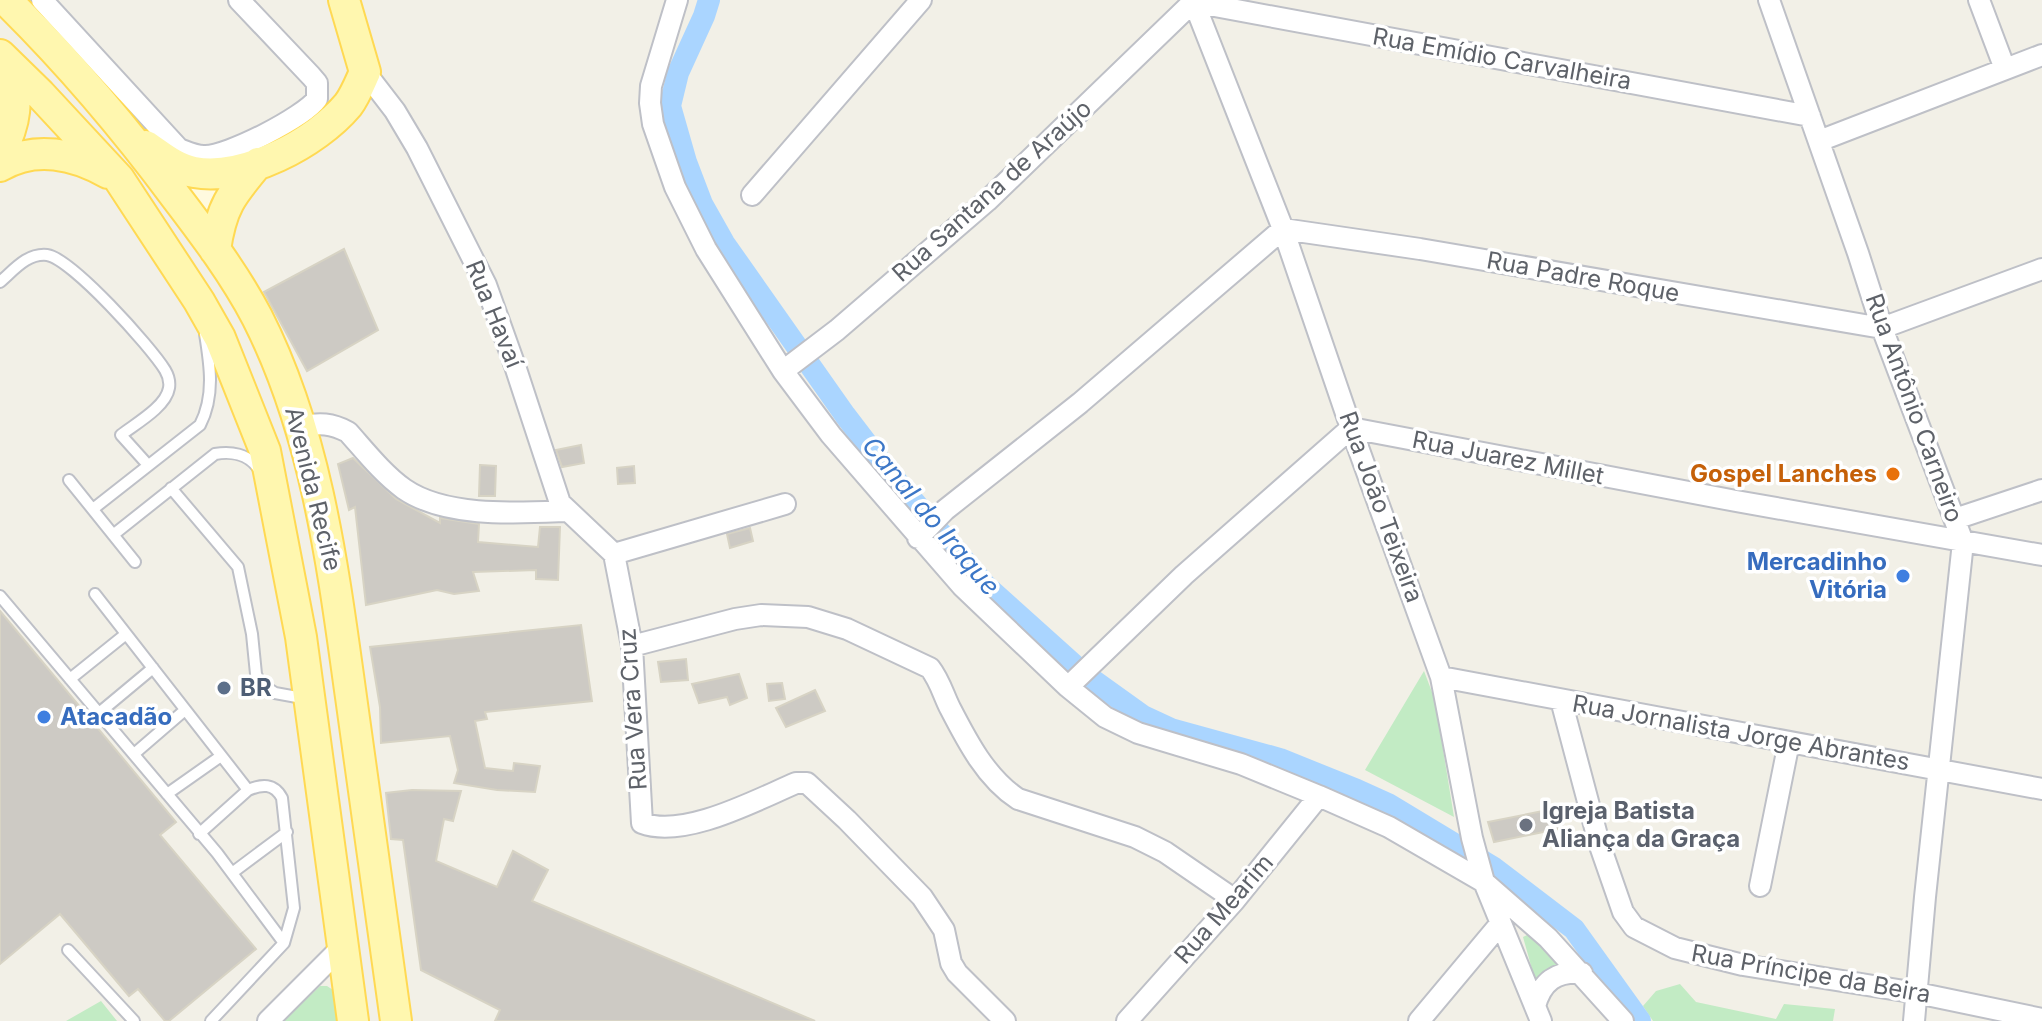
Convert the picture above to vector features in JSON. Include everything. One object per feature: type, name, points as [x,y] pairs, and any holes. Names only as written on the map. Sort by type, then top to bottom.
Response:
[{"type":"main road","name":"Avenida Recife","points":[[6,0],[42,35],[131,136],[215,250],[256,316],[282,373],[302,426],[336,584],[396,1021]]},
{"type":"main road","points":[[131,136],[172,163],[192,172],[231,172],[294,148],[325,127],[352,99],[365,72],[344,0]]},
{"type":"main road","name":"Avenida Recife","points":[[6,61],[119,179],[220,338],[265,451],[301,637],[353,1021]]},
{"type":"main road","points":[[0,153],[13,126],[16,111],[6,61]]},
{"type":"main road","points":[[0,166],[24,156],[44,153],[93,164],[119,179]]},
{"type":"main road","points":[[215,250],[218,226],[227,202],[258,163]]},
{"type":"street","points":[[42,0],[179,149],[203,156],[241,146],[308,108],[317,99],[317,83],[239,0]]},
{"type":"street","points":[[677,0],[651,86],[650,103],[653,124],[675,187],[706,249],[831,435],[923,533],[962,586],[1105,717],[1138,733],[1241,764],[1319,796],[1389,827],[1484,882],[1548,938],[1623,1021]]},
{"type":"street","points":[[752,195],[921,0]]},
{"type":"street","name":"Rua Antônio Carneiro","points":[[1769,0],[1882,328],[1963,542],[1914,1021]]},
{"type":"street","points":[[1979,0],[2005,69]]},
{"type":"street","name":"Rua Santana de Araújo","points":[[788,368],[987,201],[1193,1]]},
{"type":"street","name":"Rua Emídio Carvalheira","points":[[1193,1],[1810,116]]},
{"type":"street","name":"Rua João Teixeira","points":[[1193,1],[1283,229],[1441,677],[1472,838],[1484,882],[1538,1013]]},
{"type":"street","points":[[1819,141],[2042,55]]},
{"type":"street","name":"Rua Havaí","points":[[365,72],[395,111],[417,148],[486,285],[555,493],[567,511],[614,554]]},
{"type":"street","points":[[923,533],[945,510],[1080,403],[1283,229]]},
{"type":"street","name":"Rua Padre Roque","points":[[1283,229],[1420,249],[1882,328]]},
{"type":"street","points":[[1882,328],[2042,269]]},
{"type":"street","points":[[302,426],[322,423],[348,432],[403,488],[434,503],[483,511],[567,511]]},
{"type":"street","points":[[1071,684],[1184,575],[1351,428]]},
{"type":"street","name":"Rua Juarez Millet","points":[[1351,428],[2042,555]]},
{"type":"street","points":[[1955,519],[2042,490]]},
{"type":"street","points":[[614,554],[785,504]]},
{"type":"street","name":"Rua Vera Cruz","points":[[614,554],[632,646],[642,823],[681,825],[728,812],[796,783],[807,783],[922,897],[944,930],[951,963],[957,973],[1005,1021]]},
{"type":"street","points":[[632,646],[735,619],[784,615],[830,622],[922,663],[937,676],[963,731],[984,766],[1002,788],[1018,799],[1135,837],[1165,852],[1235,900]]},
{"type":"street","name":"Rua Jornalista Jorge Abrantes","points":[[1441,677],[2042,789]]},
{"type":"street","name":"Rua Príncipe da Beira","points":[[1561,700],[1599,843],[1623,912],[1634,927],[1675,948],[1743,965],[1917,993],[2042,1019]]},
{"type":"street","points":[[1760,886],[1789,742]]},
{"type":"street","name":"Rua Mearim","points":[[1127,1021],[1235,900],[1319,796]]},
{"type":"street","points":[[1419,1021],[1501,923]]},
{"type":"street","points":[[268,1021],[342,947]]},
{"type":"street","points":[[1538,1013],[1538,993],[1551,978],[1570,972],[1582,973]]},
{"type":"lane","points":[[0,282],[31,257],[48,255],[57,258],[76,271],[151,352],[166,371],[169,389],[161,402],[121,435],[148,465]]},
{"type":"lane","points":[[93,509],[200,425],[208,404],[210,360],[199,301]]},
{"type":"lane","points":[[113,535],[215,454],[234,453],[254,462],[276,502]]},
{"type":"lane","points":[[69,480],[135,562]]},
{"type":"lane","points":[[171,488],[238,567],[260,683],[275,693],[309,699]]},
{"type":"lane","points":[[95,594],[248,790]]},
{"type":"lane","points":[[0,596],[232,873],[284,943]]},
{"type":"lane","points":[[70,679],[126,634]]},
{"type":"lane","points":[[99,713],[153,668]]},
{"type":"lane","points":[[134,754],[185,710]]},
{"type":"lane","points":[[167,794],[221,756]]},
{"type":"lane","points":[[199,834],[248,790],[266,785],[278,790],[282,798],[294,908],[284,943],[211,1021]]},
{"type":"lane","points":[[232,873],[287,832]]},
{"type":"lane","points":[[68,950],[134,1021]]},
{"type":"shaded area","points":[[234,163],[212,228],[182,185]]},
{"type":"green space","points":[[1424,671],[1435,700],[1454,817],[1365,770]]},
{"type":"green space","points":[[1533,932],[1561,965],[1535,980],[1523,937]]},
{"type":"green space","points":[[1680,984],[1696,1002],[1776,1019],[1784,1004],[1835,1009],[1833,1021],[1653,1021],[1643,1006],[1656,991]]},
{"type":"green space","points":[[320,986],[327,986],[336,992],[340,1021],[283,1021]]},
{"type":"green space","points":[[101,1001],[117,1021],[66,1021]]},
{"type":"building","points":[[344,249],[378,330],[307,371],[264,292]]},
{"type":"building","points":[[581,445],[584,463],[562,467],[556,450]]},
{"type":"building","points":[[353,458],[396,499],[440,523],[440,518],[479,524],[478,542],[538,547],[540,527],[560,527],[558,580],[536,579],[536,570],[473,572],[479,591],[454,594],[437,590],[366,605],[355,507],[349,510],[338,464]]},
{"type":"building","points":[[480,465],[496,466],[495,496],[479,496]]},
{"type":"building","points":[[634,466],[635,483],[618,484],[617,468]]},
{"type":"building","points":[[750,528],[753,541],[730,548],[727,534]]},
{"type":"building","name":"Atacadão","points":[[0,611],[176,822],[160,835],[256,949],[169,1021],[165,1021],[138,989],[129,996],[60,914],[0,964]]},
{"type":"building","points":[[581,625],[592,701],[485,712],[487,719],[475,721],[485,768],[513,771],[514,763],[540,766],[535,792],[454,783],[458,770],[450,736],[381,743],[380,707],[370,647]]},
{"type":"building","points":[[686,659],[688,680],[661,682],[658,662]]},
{"type":"building","points":[[739,674],[747,698],[730,705],[727,697],[699,703],[692,684]]},
{"type":"building","points":[[782,683],[785,699],[769,701],[767,684]]},
{"type":"building","points":[[815,690],[825,711],[786,727],[776,708]]},
{"type":"building","points":[[461,791],[453,821],[444,819],[436,861],[497,887],[513,851],[548,870],[532,901],[815,1021],[495,1021],[500,1010],[421,970],[403,840],[391,839],[386,793]]},
{"type":"building","name":"Igreja Batista Aliança da Graça","points":[[1558,808],[1563,828],[1494,842],[1488,822]]},
{"type":"waterway","name":"Canal do Iraque","points":[[709,0],[678,73],[670,106],[702,204],[724,243],[845,415],[887,470],[985,585],[1083,673],[1143,716],[1171,729],[1280,759],[1357,790],[1388,804],[1494,868],[1574,929],[1640,1021]]},
{"type":"place","name":"Gospel Lanches","points":[[1893,474]]},
{"type":"place","name":"Mercadinho Vitória","points":[[1903,576]]},
{"type":"place","name":"BR","points":[[224,688]]},
{"type":"place","name":"Atacadão","points":[[44,717]]},
{"type":"place","name":"Igreja Batista Aliança da Graça","points":[[1526,825]]}]
